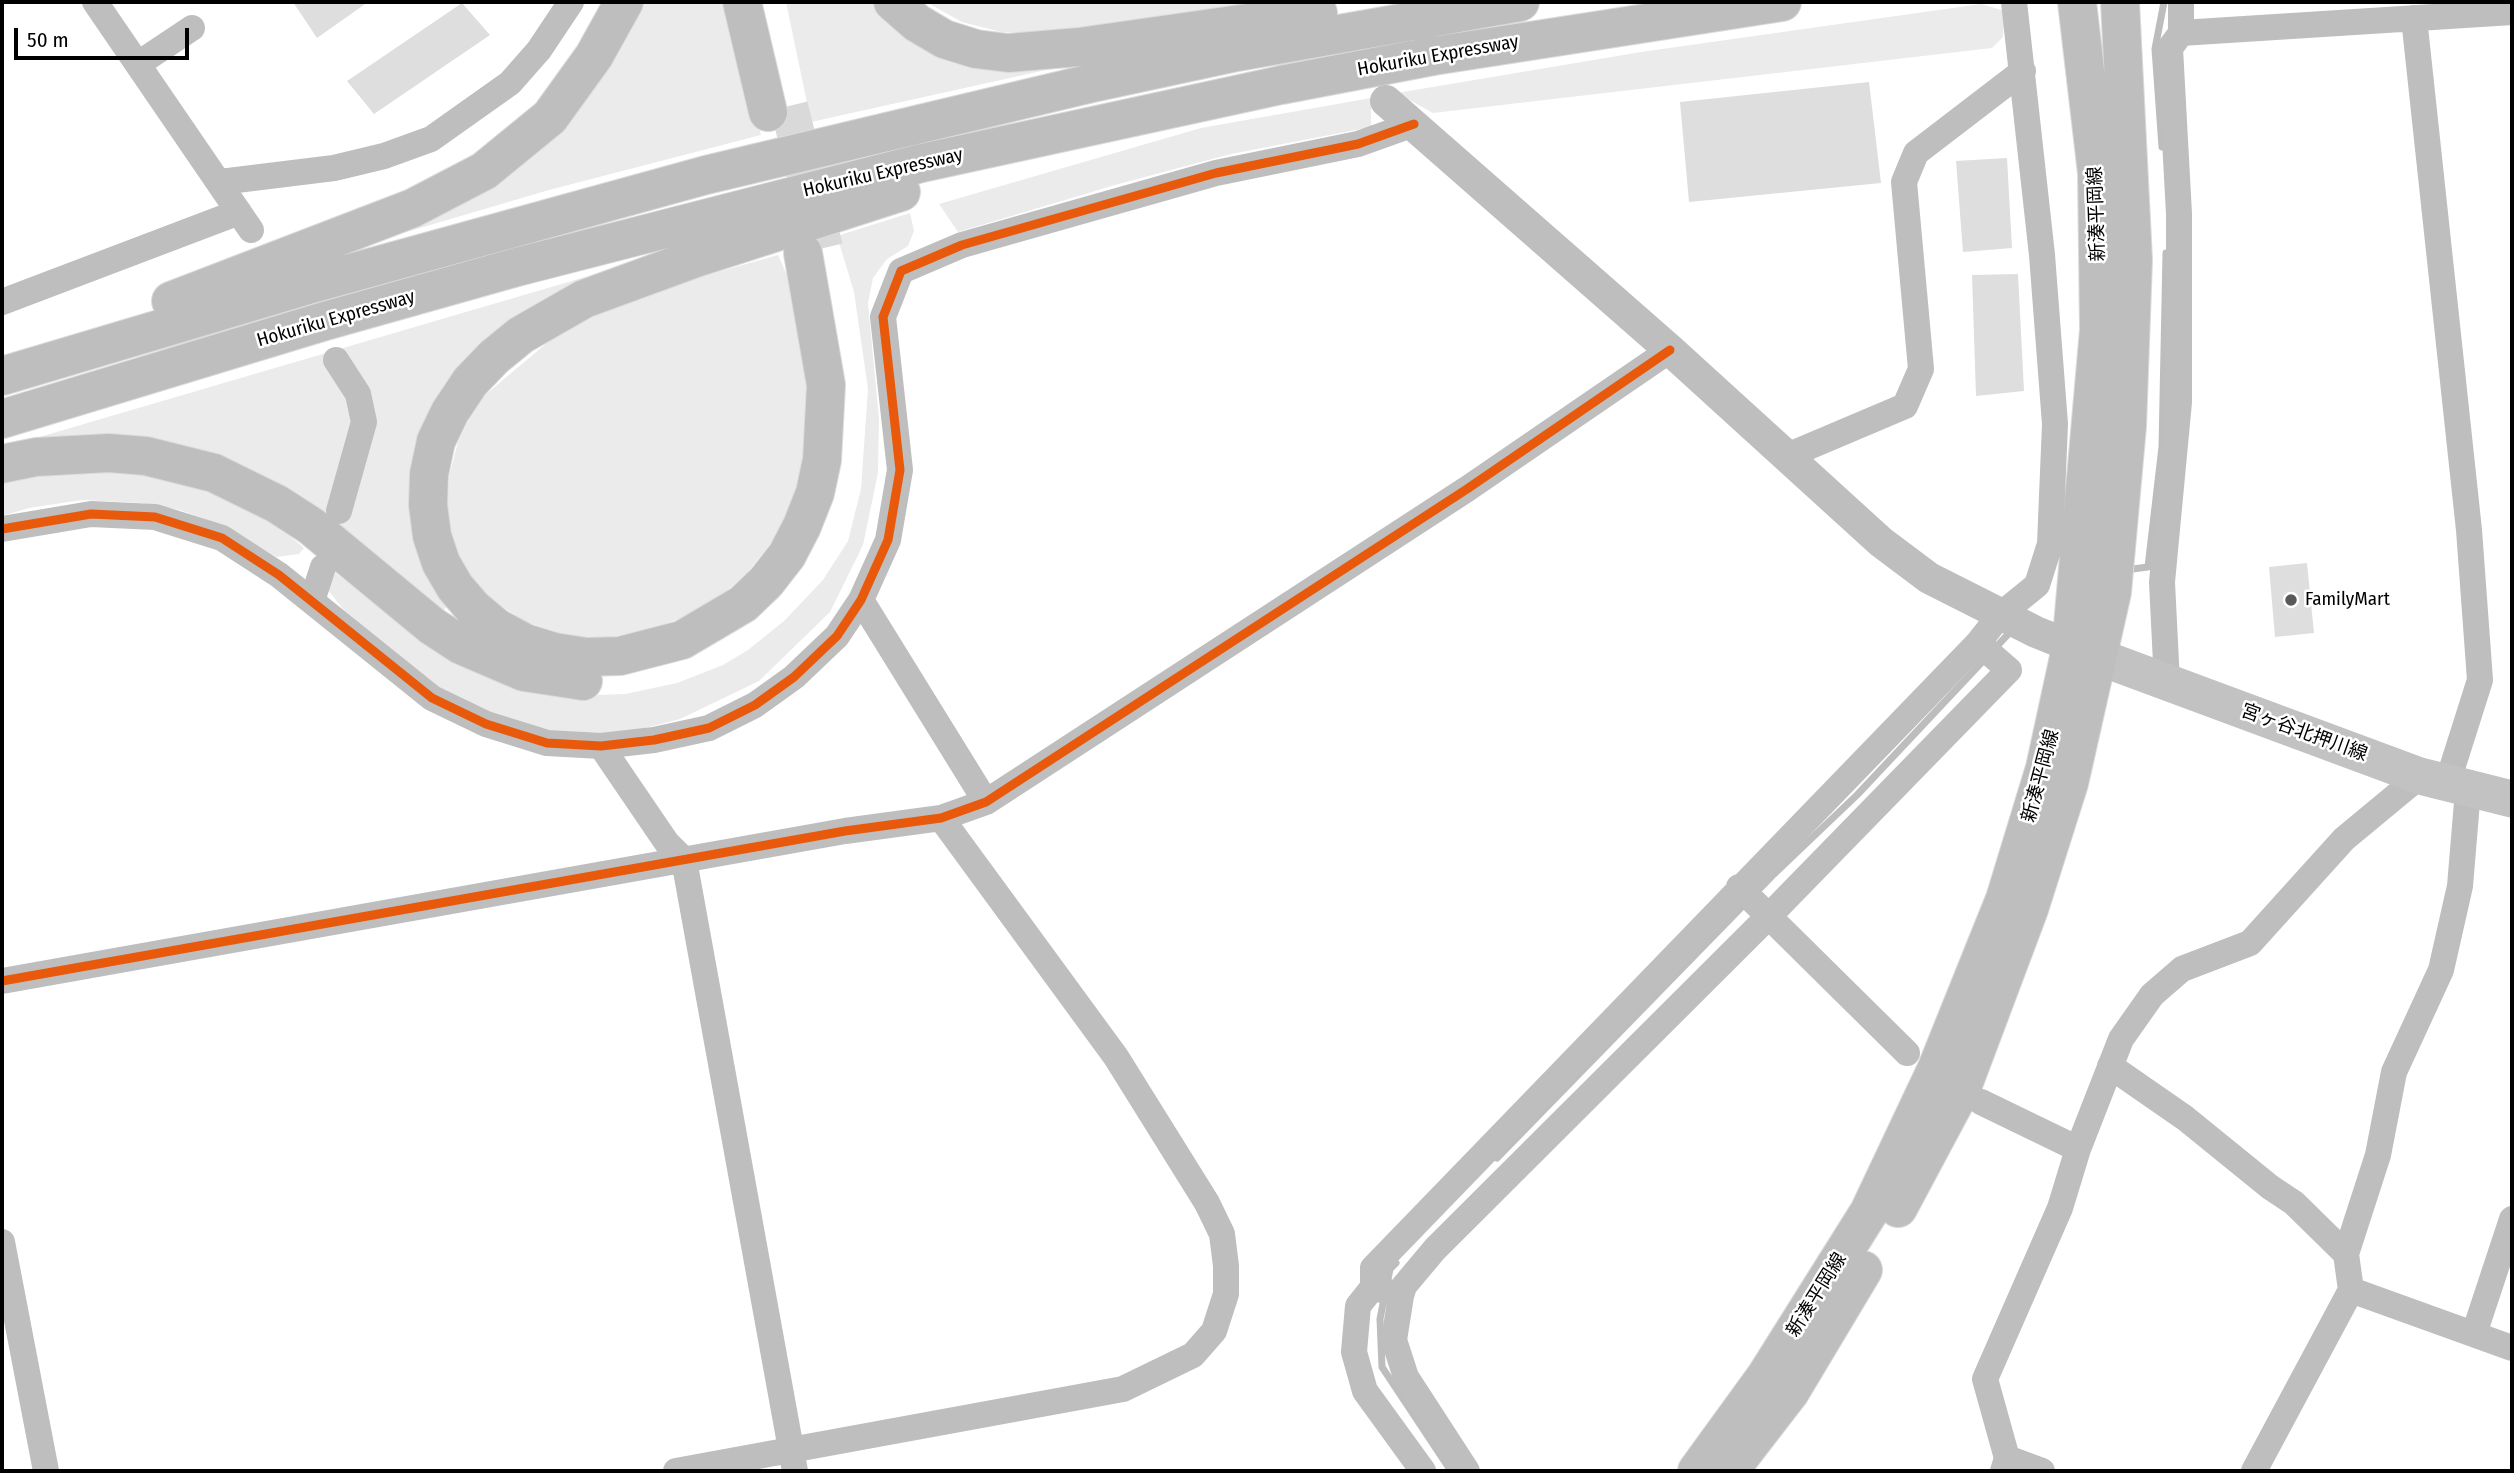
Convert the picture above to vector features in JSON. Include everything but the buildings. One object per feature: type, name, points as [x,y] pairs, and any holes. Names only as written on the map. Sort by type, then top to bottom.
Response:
[{"type":"main road","points":[[2,365],[374,224],[452,190],[484,171],[550,117],[594,56],[624,2]]},
{"type":"main road","points":[[742,2],[778,109],[764,2]]},
{"type":"main road","points":[[893,2],[917,23],[944,39],[976,49],[1008,53],[1079,47],[1400,2]]},
{"type":"main road","name":"Hokuriku Expressway","points":[[2,376],[312,284],[719,172],[1142,72],[1520,2]]},
{"type":"main road","name":"Hokuriku Expressway","points":[[2,419],[325,321],[710,215],[1143,114],[1433,56],[1782,2]]},
{"type":"main road","name":"新湊平岡線","points":[[1729,1471],[1790,1392],[1881,1240],[1961,1090],[2038,884],[2069,783],[2085,653],[2099,330],[2097,173],[2077,2]]},
{"type":"main road","name":"新湊平岡線","points":[[1697,1471],[1766,1376],[1869,1212],[1937,1068],[2005,899],[2045,768],[2085,653],[2112,592],[2126,426],[2133,260],[2120,2]]},
{"type":"main road","points":[[2,464],[36,457],[108,453],[146,456],[214,472],[277,504],[311,526],[432,626],[492,661],[524,672],[570,681],[627,680],[693,664],[752,628],[798,581],[832,516],[842,483],[850,415],[845,347],[813,250],[826,385],[824,447],[815,493],[802,526],[787,555],[766,582],[743,604],[702,630],[652,650],[620,656],[586,657],[525,643],[497,628],[473,608],[455,587],[441,563],[432,536],[428,505],[429,474],[436,441],[450,412],[470,382],[521,335],[584,299],[621,284],[1143,114]]},
{"type":"main road","name":"宮ヶ谷北押川線","points":[[2085,653],[2445,784],[2512,799]]},
{"type":"street","points":[[2,302],[245,221],[94,2]]},
{"type":"street","points":[[220,182],[334,168],[384,156],[431,139],[510,83],[539,50],[571,2]]},
{"type":"street","points":[[1423,1471],[1366,1391],[1354,1352],[1358,1306],[1373,1287],[1373,1268],[1739,887],[1980,644],[2000,615],[2037,585],[2050,544],[2055,424],[2043,268],[2014,2]]},
{"type":"street","points":[[2167,682],[2162,582],[2179,402],[2179,214],[2170,48],[2181,33],[2181,2]]},
{"type":"street","points":[[2181,33],[2512,12]]},
{"type":"street","points":[[2254,1471],[2351,1290],[2346,1254],[2378,1155],[2394,1072],[2441,970],[2459,886],[2445,784],[2480,680],[2469,530],[2414,18]]},
{"type":"street","points":[[138,64],[192,28]]},
{"type":"street","points":[[1787,456],[1905,406],[1921,369],[1904,182],[1916,153],[2022,71]]},
{"type":"street","points":[[1386,101],[1670,350],[1881,542],[1929,578],[2000,615],[2085,653]]},
{"type":"street","points":[[2,529],[91,514],[155,517],[222,538],[312,601],[432,698],[486,724],[547,743],[601,746],[654,740],[709,728],[755,705],[794,677],[837,636],[861,600],[888,540],[900,470],[883,317],[901,271],[962,245],[1216,173],[1358,144],[1414,124]]},
{"type":"street","points":[[2,981],[684,860],[941,818],[986,802],[1467,489],[1670,350]]},
{"type":"street","points":[[336,360],[358,394],[364,422],[339,511]]},
{"type":"street","points":[[312,601],[323,567]]},
{"type":"street","points":[[861,600],[986,802]]},
{"type":"street","points":[[1467,1471],[1406,1377],[1394,1340],[1404,1286],[1435,1249],[1769,916],[2009,670],[1980,644]]},
{"type":"street","points":[[601,746],[667,843],[684,860],[793,1461]]},
{"type":"street","points":[[2042,1471],[2005,1465],[1985,1379],[2060,1208],[2078,1149],[2121,1038],[2152,995],[2182,969],[2250,943],[2344,839],[2445,784]]},
{"type":"street","points":[[676,1471],[793,1461],[1123,1389],[1162,1373],[1193,1356],[1214,1331],[1226,1294],[1222,1234],[1208,1203],[1116,1057],[941,818]]},
{"type":"street","points":[[1739,887],[1907,1053]]},
{"type":"street","points":[[2110,1066],[2185,1118],[2270,1187],[2294,1203],[2346,1254]]},
{"type":"street","points":[[1981,1102],[2078,1149]]},
{"type":"street","points":[[2473,1334],[2512,1219]]},
{"type":"street","points":[[2,1242],[46,1471]]},
{"type":"street","points":[[1373,1287],[1401,1296]]},
{"type":"street","points":[[2351,1290],[2512,1348]]},
{"type":"shaded area","points":[[640,2],[725,2],[761,135],[549,190],[403,233],[491,181]]},
{"type":"shaded area","points":[[786,2],[874,2],[1064,66],[811,122]]},
{"type":"shaded area","points":[[926,2],[1261,2],[1052,33],[1001,32],[962,22]]},
{"type":"shaded area","points":[[1981,4],[2005,11],[2003,37],[1992,48],[1433,113],[1397,93],[1641,52]]},
{"type":"shaded area","points":[[1371,98],[1371,127],[1231,154],[958,232],[939,204],[1201,128]]},
{"type":"shaded area","points":[[910,213],[914,231],[908,246],[887,259],[873,278],[868,303],[879,419],[878,473],[863,545],[830,612],[759,681],[680,719],[634,731],[571,735],[536,731],[490,716],[434,687],[343,609],[328,590],[332,570],[433,647],[573,696],[625,694],[677,683],[723,665],[748,650],[784,621],[823,580],[848,541],[861,489],[868,389],[854,292],[837,236]]},
{"type":"shaded area","points":[[778,255],[794,291],[811,387],[801,487],[778,534],[747,573],[713,603],[658,628],[602,639],[571,638],[527,622],[488,598],[456,557],[447,525],[449,477],[458,442],[478,401],[548,342],[602,311],[672,285]]},
{"type":"shaded area","points":[[633,263],[443,400],[448,605],[442,612],[287,491],[2,448]]},
{"type":"shaded area","points":[[110,470],[165,477],[216,492],[272,521],[304,548],[299,554],[276,557],[229,528],[180,510],[142,503],[82,500],[29,508],[2,516],[2,480],[49,472]]},
{"type":"waterway","points":[[2162,147],[2155,49],[2164,2]]},
{"type":"waterway","points":[[2125,570],[2148,567],[2162,447],[2166,253]]},
{"type":"waterway","points":[[1497,1158],[1772,876],[1857,795],[2014,628]]},
{"type":"waterway","points":[[1396,1263],[1390,1269],[1380,1319],[1382,1367],[1451,1471]]},
{"type":"tunnel","points":[[789,106],[824,248]]},
{"type":"cycle path","points":[[2,529],[91,514],[155,517],[222,538],[279,575],[432,698],[486,724],[547,743],[601,746],[654,740],[709,728],[755,705],[794,677],[837,636],[861,600],[888,540],[900,470],[883,317],[901,271],[962,245],[1216,173],[1358,144],[1414,124]]},
{"type":"cycle path","points":[[2,981],[845,831],[941,818],[986,802],[1467,489],[1670,350]]},
{"type":"place","name":"FamilyMart","points":[[2291,600]]}]
